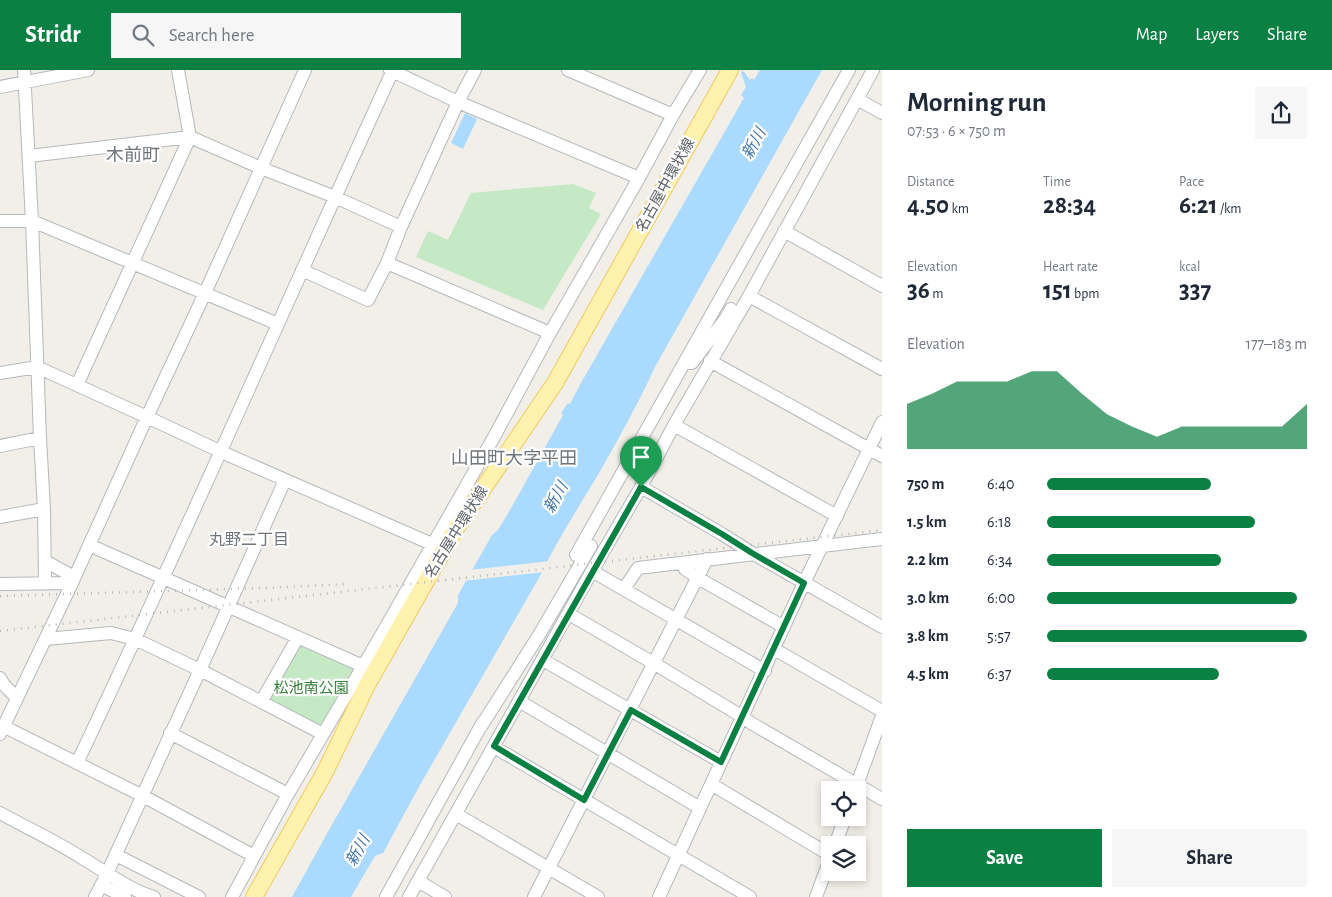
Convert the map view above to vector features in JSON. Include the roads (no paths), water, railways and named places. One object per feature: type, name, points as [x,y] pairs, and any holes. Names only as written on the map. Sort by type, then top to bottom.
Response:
[{"type":"main road","name":"名古屋中環状線","points":[[254,897],[325,772],[367,685],[450,538],[555,383],[730,70]]},
{"type":"street","points":[[0,87],[25,76],[88,70]]},
{"type":"street","points":[[76,385],[190,137],[178,70]]},
{"type":"street","points":[[254,856],[76,763],[2,730],[46,639],[205,293],[305,70]]},
{"type":"street","points":[[76,763],[221,452],[392,70],[458,102],[639,178]]},
{"type":"street","points":[[302,270],[368,300],[387,263],[401,227],[458,102],[475,70]]},
{"type":"street","points":[[568,70],[673,115]]},
{"type":"street","points":[[232,897],[288,794],[494,437],[550,333],[700,70]]},
{"type":"street","points":[[576,555],[850,70]]},
{"type":"street","points":[[409,897],[641,487],[674,424],[747,298],[873,70]]},
{"type":"street","points":[[25,76],[44,509],[45,583]]},
{"type":"street","points":[[857,99],[882,113]]},
{"type":"street","points":[[29,156],[190,137],[335,197],[401,227]]},
{"type":"street","points":[[0,221],[32,221],[278,324]]},
{"type":"street","points":[[784,231],[882,286]]},
{"type":"street","points":[[387,263],[550,333]]},
{"type":"street","points":[[684,364],[692,363],[726,318],[739,296],[747,298],[882,369]]},
{"type":"street","points":[[710,361],[882,456]]},
{"type":"street","points":[[0,373],[37,367],[221,452],[432,544]]},
{"type":"street","points":[[480,728],[539,635],[622,491],[661,404]]},
{"type":"street","points":[[658,897],[804,583],[882,422]]},
{"type":"street","points":[[674,424],[836,516]]},
{"type":"street","points":[[0,446],[40,438]]},
{"type":"street","points":[[95,897],[110,875],[116,855],[142,796],[285,480]]},
{"type":"street","points":[[641,487],[882,627]]},
{"type":"street","points":[[0,517],[44,509]]},
{"type":"street","points":[[624,589],[638,568],[882,539]]},
{"type":"street","points":[[89,545],[363,666]]},
{"type":"street","points":[[534,897],[655,664],[707,559]]},
{"type":"street","points":[[45,561],[73,580]]},
{"type":"street","points":[[682,563],[685,569],[698,578],[784,627]]},
{"type":"street","points":[[592,571],[765,670]]},
{"type":"street","points":[[386,897],[563,579]]},
{"type":"street","points":[[0,584],[73,580]]},
{"type":"street","points":[[568,614],[655,664],[846,781]]},
{"type":"street","points":[[46,639],[111,634],[135,639],[200,670],[323,734]]},
{"type":"street","points":[[261,702],[298,637]]},
{"type":"street","points":[[774,649],[882,711]]},
{"type":"street","points":[[543,660],[721,762]]},
{"type":"street","points":[[0,678],[16,698]]},
{"type":"street","points":[[519,701],[700,808]]},
{"type":"street","points":[[858,781],[882,716]]},
{"type":"street","points":[[170,733],[288,794]]},
{"type":"street","points":[[494,746],[750,897]]},
{"type":"street","points":[[711,784],[821,851]]},
{"type":"street","points":[[866,792],[882,799]]},
{"type":"street","points":[[0,813],[146,895],[156,897]]},
{"type":"street","points":[[456,814],[598,897]]},
{"type":"street","points":[[116,855],[199,897]]},
{"type":"street","points":[[110,875],[125,897]]},
{"type":"street","points":[[418,881],[445,897]]},
{"type":"street","points":[[816,897],[822,881]]},
{"type":"water","name":"新川","points":[[760,70],[822,70],[655,367],[614,447],[561,537],[383,853],[375,856],[351,897],[292,897],[458,603],[458,595],[492,535],[498,530],[510,510],[563,415],[561,413],[568,403],[570,404],[744,98],[741,95],[746,87],[741,71],[750,80],[752,78],[754,80]]},
{"type":"water","points":[[465,113],[477,119],[463,149],[451,143]]},
{"type":"railway","points":[[0,631],[882,530]]},
{"type":"railway","points":[[0,596],[350,584]]},
{"type":"district","name":"木前町","points":[[133,155]]},
{"type":"district","name":"山田町大字平田","points":[[514,458]]},
{"type":"district","name":"丸野二丁目","points":[[249,539]]},
{"type":"park label","name":"松池南公園","points":[[311,688]]}]
